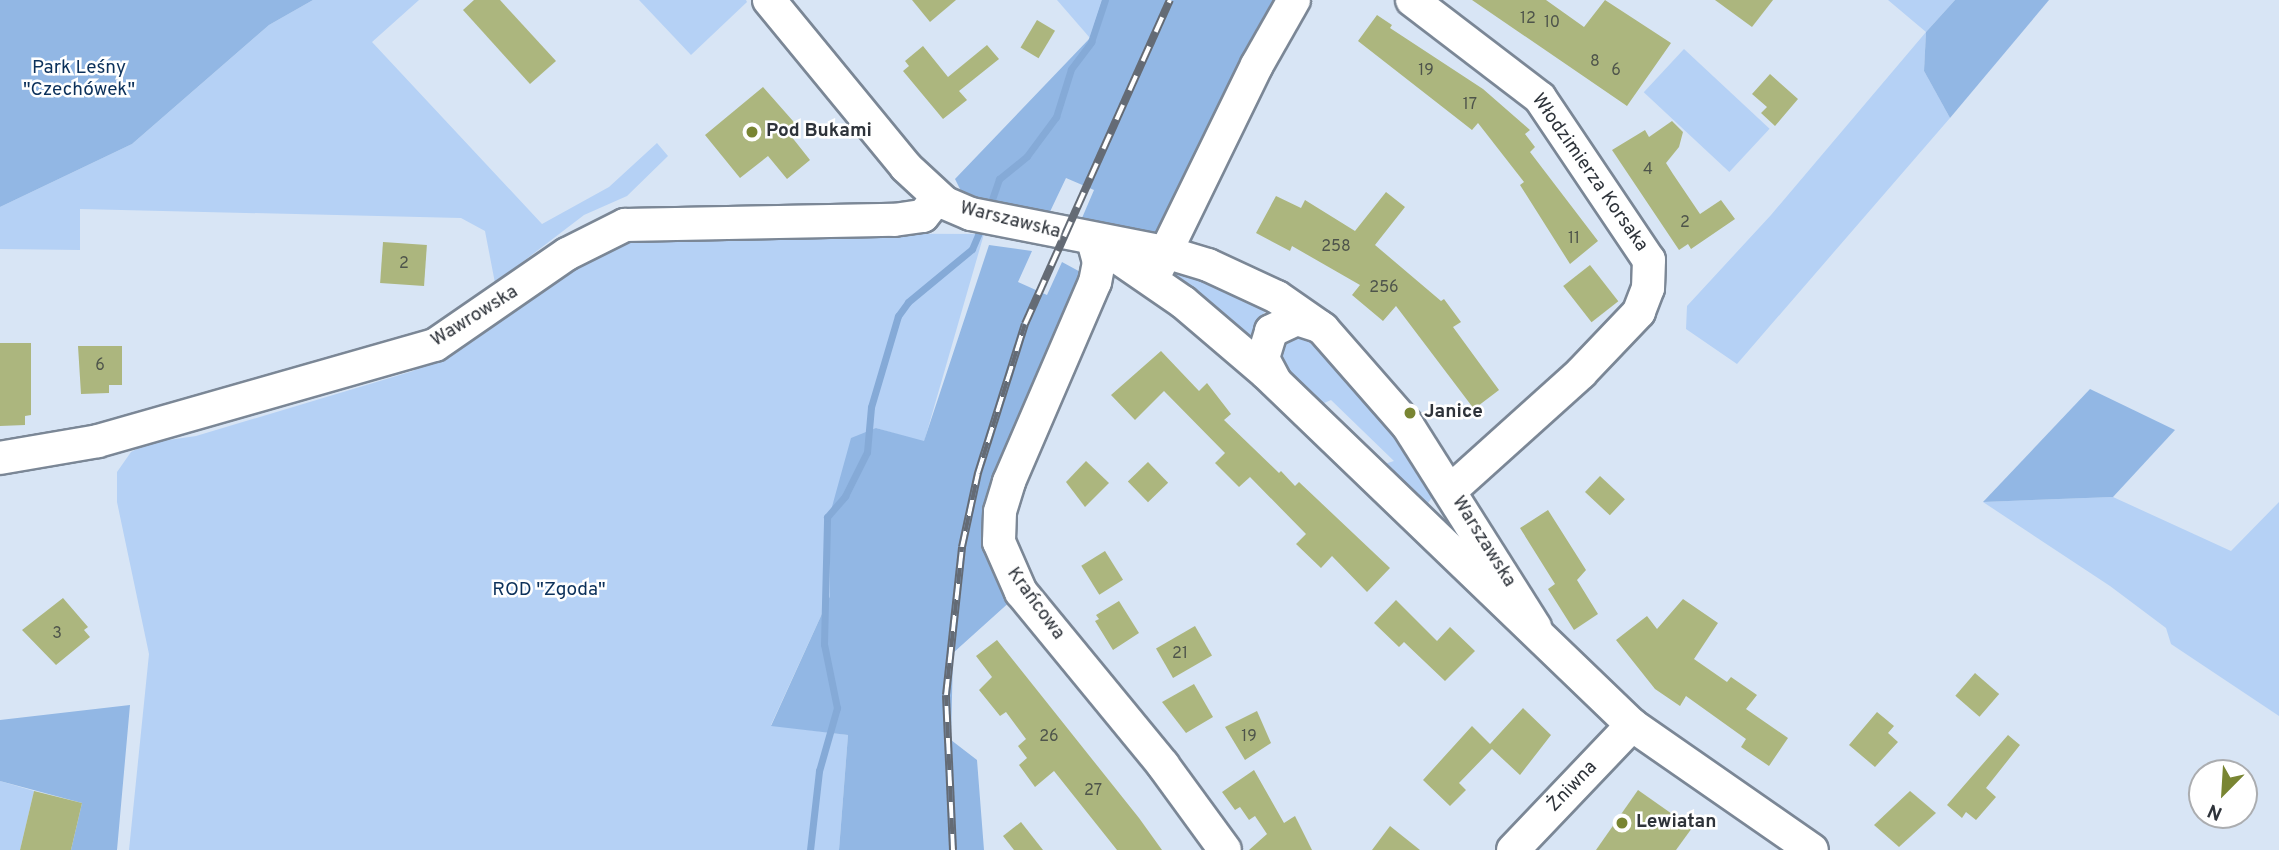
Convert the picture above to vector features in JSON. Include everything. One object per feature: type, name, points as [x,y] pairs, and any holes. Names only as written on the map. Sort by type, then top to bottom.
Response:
[{"type":"street","name":"Warszawska","points":[[769,0],[906,167],[937,198],[981,216],[1093,240],[1159,266],[1243,280],[1323,329],[1408,426],[1451,490],[1535,627]]},
{"type":"street","points":[[1159,266],[1256,65],[1294,0]]},
{"type":"street","name":"Włodzimierza Korsaka","points":[[1412,0],[1540,98],[1649,260],[1648,288],[1639,312],[1581,373],[1451,490]]},
{"type":"street","name":"Wawrowska","points":[[0,458],[98,441],[435,345],[567,254],[625,225],[894,220],[923,216],[937,198]]},
{"type":"street","name":"Krańcowa","points":[[1093,240],[1098,272],[1009,482],[1000,512],[999,542],[1021,592],[1163,765],[1226,850]]},
{"type":"street","name":"Warszawska","points":[[1159,266],[1450,553],[1535,627],[1632,725],[1812,850]]},
{"type":"street","name":"Warszawska","points":[[1276,382],[1263,358],[1271,331],[1297,319],[1323,329]]},
{"type":"street","name":"Żniwna","points":[[1513,850],[1632,725]]},
{"type":"green space","name":"Park Leśny \"Czechówek\"","points":[[0,0],[313,0],[269,25],[132,144],[0,207]]},
{"type":"green space","points":[[313,0],[419,0],[372,42],[542,224],[609,187],[657,143],[668,156],[627,196],[584,215],[495,283],[485,231],[461,218],[80,209],[80,250],[0,249],[0,207],[132,144],[269,25]]},
{"type":"green space","points":[[639,0],[746,0],[747,2],[691,55]]},
{"type":"green space","points":[[1057,0],[1102,0],[1090,38]]},
{"type":"green space","points":[[1102,0],[1283,0],[1159,235],[1079,225],[1094,190],[1066,178],[1047,218],[966,201],[955,179],[1090,38]]},
{"type":"green space","points":[[1888,0],[1955,0],[1926,32]]},
{"type":"green space","points":[[1955,0],[2049,0],[1950,118],[1924,71],[1926,32]]},
{"type":"green space","points":[[1926,32],[1924,71],[1950,118],[1737,364],[1686,329],[1687,306],[1771,215]]},
{"type":"green space","points":[[1684,49],[1770,129],[1729,172],[1644,92]]},
{"type":"green space","name":"ROD \"Zgoda\"","points":[[635,233],[984,234],[924,442],[876,428],[830,514],[830,596],[771,725],[848,735],[839,850],[129,850],[149,654],[117,502],[117,472],[131,452],[148,443],[196,436],[413,371]]},
{"type":"green space","points":[[989,245],[1032,251],[1018,282],[1047,295],[1062,262],[1086,275],[1001,481],[1013,599],[953,653],[951,740],[977,760],[984,850],[839,850],[848,735],[771,726],[830,596],[830,514],[851,438],[876,428],[924,441]]},
{"type":"green space","points":[[1169,265],[1269,308],[1258,319],[1250,342],[1165,275]]},
{"type":"green space","points":[[1304,332],[1369,391],[1434,495],[1428,503],[1417,505],[1375,467],[1394,461],[1331,400],[1313,408],[1279,359],[1284,339]]},
{"type":"green space","points":[[2090,389],[2175,430],[2113,497],[1983,502]]},
{"type":"green space","points":[[2113,497],[2231,551],[2279,502],[2279,716],[2171,644],[2166,628],[2110,586],[1983,502]]},
{"type":"green space","points":[[130,705],[117,850],[71,850],[82,803],[0,781],[0,720]]},
{"type":"green space","points":[[0,781],[34,791],[20,850],[0,850]]},
{"type":"building","points":[[474,0],[500,0],[556,61],[530,84],[463,10]]},
{"type":"building","points":[[912,0],[956,0],[930,22]]},
{"type":"building","points":[[1472,0],[1546,0],[1584,27],[1605,0],[1671,43],[1627,106]]},
{"type":"building","points":[[1715,0],[1773,0],[1752,27]]},
{"type":"building","points":[[1377,15],[1392,25],[1390,28],[1483,89],[1530,130],[1525,134],[1535,147],[1530,152],[1598,241],[1570,264],[1520,185],[1524,182],[1478,123],[1472,130],[1358,41]]},
{"type":"building","points":[[1037,20],[1055,31],[1039,58],[1021,47]]},
{"type":"building","points":[[987,45],[999,59],[959,91],[967,100],[943,119],[903,71],[909,66],[905,61],[923,46],[948,77]]},
{"type":"building","points":[[1770,74],[1798,99],[1775,126],[1761,113],[1767,107],[1752,94]]},
{"type":"building","name":"Pod Bukami","points":[[763,87],[800,129],[791,136],[810,160],[787,179],[768,156],[740,178],[705,135]]},
{"type":"building","points":[[1672,121],[1683,132],[1679,147],[1666,163],[1673,174],[1700,214],[1721,200],[1735,219],[1691,249],[1688,244],[1679,250],[1612,150],[1645,130],[1649,137]]},
{"type":"building","points":[[1386,192],[1405,207],[1375,245],[1441,301],[1444,299],[1461,322],[1453,327],[1499,390],[1474,409],[1396,306],[1383,321],[1352,295],[1360,285],[1292,246],[1290,251],[1256,233],[1276,196],[1301,208],[1305,200],[1355,231]]},
{"type":"building","points":[[383,242],[427,245],[424,286],[380,283]]},
{"type":"building","points":[[1590,265],[1618,301],[1592,322],[1563,286]]},
{"type":"building","points":[[0,343],[31,343],[31,415],[25,416],[25,425],[0,426]]},
{"type":"building","points":[[78,346],[122,346],[122,385],[109,385],[109,393],[81,394]]},
{"type":"building","points":[[1161,351],[1199,391],[1207,383],[1231,414],[1224,420],[1279,473],[1281,471],[1295,486],[1299,482],[1390,568],[1367,592],[1332,556],[1321,568],[1296,544],[1306,534],[1250,477],[1239,487],[1215,463],[1225,453],[1164,391],[1135,420],[1111,395]]},
{"type":"building","points":[[1086,461],[1109,483],[1085,507],[1066,482]]},
{"type":"building","points":[[1148,462],[1168,483],[1148,502],[1128,481]]},
{"type":"building","points":[[1600,476],[1625,499],[1610,515],[1585,492]]},
{"type":"building","points":[[1548,510],[1586,570],[1577,580],[1598,614],[1574,630],[1548,589],[1555,584],[1520,528]]},
{"type":"building","points":[[1105,551],[1123,580],[1099,595],[1081,566]]},
{"type":"building","points":[[63,598],[88,627],[84,630],[90,637],[56,665],[22,630]]},
{"type":"building","points":[[1683,599],[1718,623],[1694,659],[1727,682],[1731,677],[1757,695],[1746,709],[1788,738],[1769,766],[1741,747],[1746,739],[1686,696],[1680,706],[1655,689],[1616,640],[1647,616],[1657,629]]},
{"type":"building","points":[[1396,600],[1437,641],[1450,627],[1475,651],[1445,681],[1404,642],[1399,647],[1374,623]]},
{"type":"building","points":[[1119,601],[1139,633],[1113,650],[1095,621],[1099,619],[1096,615]]},
{"type":"building","points":[[1195,626],[1212,655],[1173,678],[1156,648]]},
{"type":"building","points":[[997,640],[1162,850],[1117,850],[1054,771],[1035,787],[1019,765],[1027,758],[1018,746],[1026,739],[1006,712],[1000,716],[979,690],[992,677],[976,656]]},
{"type":"building","points":[[1975,673],[1999,694],[1979,717],[1955,696]]},
{"type":"building","points":[[1194,684],[1213,717],[1186,733],[1162,702]]},
{"type":"building","points":[[1523,708],[1551,735],[1520,775],[1492,749],[1459,783],[1466,790],[1450,806],[1423,780],[1472,726],[1490,744]]},
{"type":"building","points":[[1257,711],[1271,743],[1245,760],[1225,727]]},
{"type":"building","points":[[1877,712],[1894,726],[1888,733],[1898,742],[1875,767],[1849,745]]},
{"type":"building","points":[[2008,735],[2020,745],[1986,788],[1996,797],[1976,820],[1966,812],[1962,818],[1947,805]]},
{"type":"building","points":[[1254,770],[1284,823],[1295,816],[1312,850],[1249,850],[1267,834],[1255,816],[1249,820],[1240,807],[1235,810],[1222,792]]},
{"type":"building","points":[[1638,790],[1692,828],[1676,850],[1596,850]]},
{"type":"building","points":[[34,791],[82,803],[71,850],[20,850]]},
{"type":"building","points":[[1910,791],[1936,813],[1899,847],[1874,825]]},
{"type":"building","points":[[1021,822],[1043,850],[1014,850],[1003,836]]},
{"type":"building","points":[[1390,826],[1420,850],[1372,850]]},
{"type":"waterway","points":[[988,211],[999,179],[1027,156],[1056,117],[1071,69],[1091,42],[1105,0]]},
{"type":"waterway","points":[[810,850],[819,771],[837,708],[824,644],[827,517],[845,496],[867,452],[871,407],[898,316],[908,302],[972,249],[982,225]]},
{"type":"railway","points":[[953,850],[946,695],[962,547],[978,473],[1025,324],[1170,0]]},
{"type":"place","name":"Pod Bukami","points":[[752,132]]},
{"type":"place","name":"Janice","points":[[1410,413]]},
{"type":"place","name":"Lewiatan","points":[[1622,823]]}]
